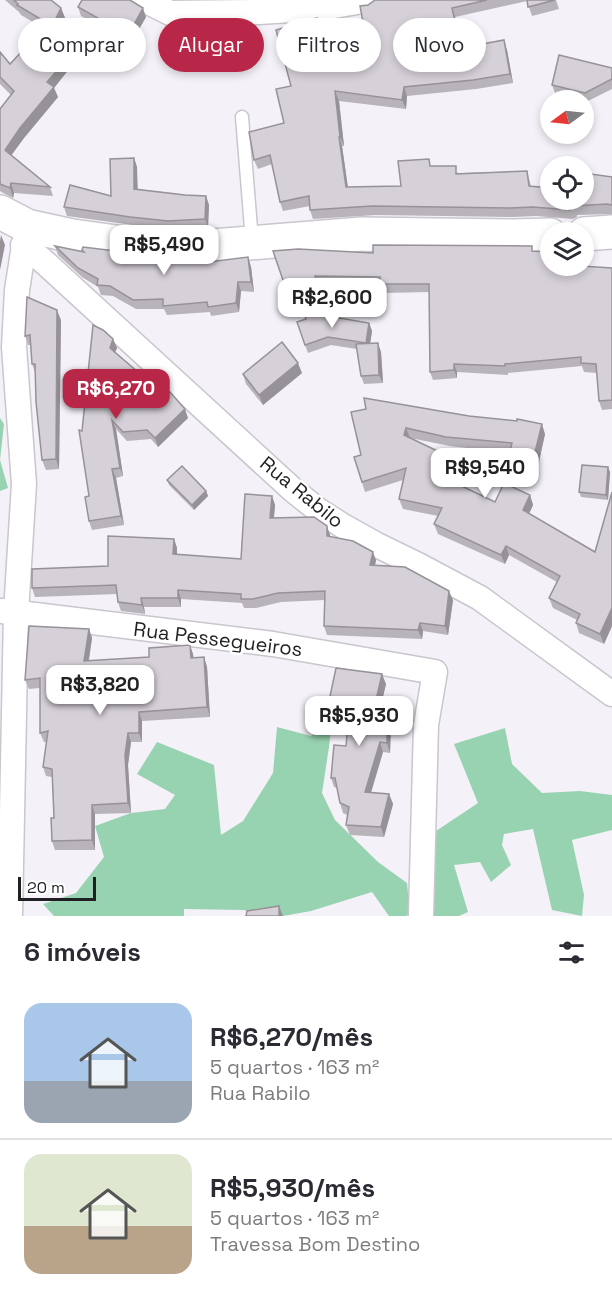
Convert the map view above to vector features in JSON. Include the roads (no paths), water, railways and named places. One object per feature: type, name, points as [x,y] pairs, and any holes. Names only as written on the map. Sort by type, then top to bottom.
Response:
[{"type":"main road","points":[[17,228],[171,248],[371,234],[540,235]]},
{"type":"main road","points":[[594,233],[612,232]]},
{"type":"street","points":[[144,0],[170,13],[259,12],[323,8],[368,0]]},
{"type":"street","points":[[9,916],[5,861],[8,611],[24,484],[7,347],[17,290],[17,228]]},
{"type":"street","name":"Rua Rabilo","points":[[17,228],[64,280],[293,490],[318,510],[377,545],[480,598],[612,694]]},
{"type":"street","name":"Rua Pessegueiros","points":[[8,611],[273,644],[435,672],[426,725],[421,916]]},
{"type":"lane","points":[[242,117],[252,243]]}]
